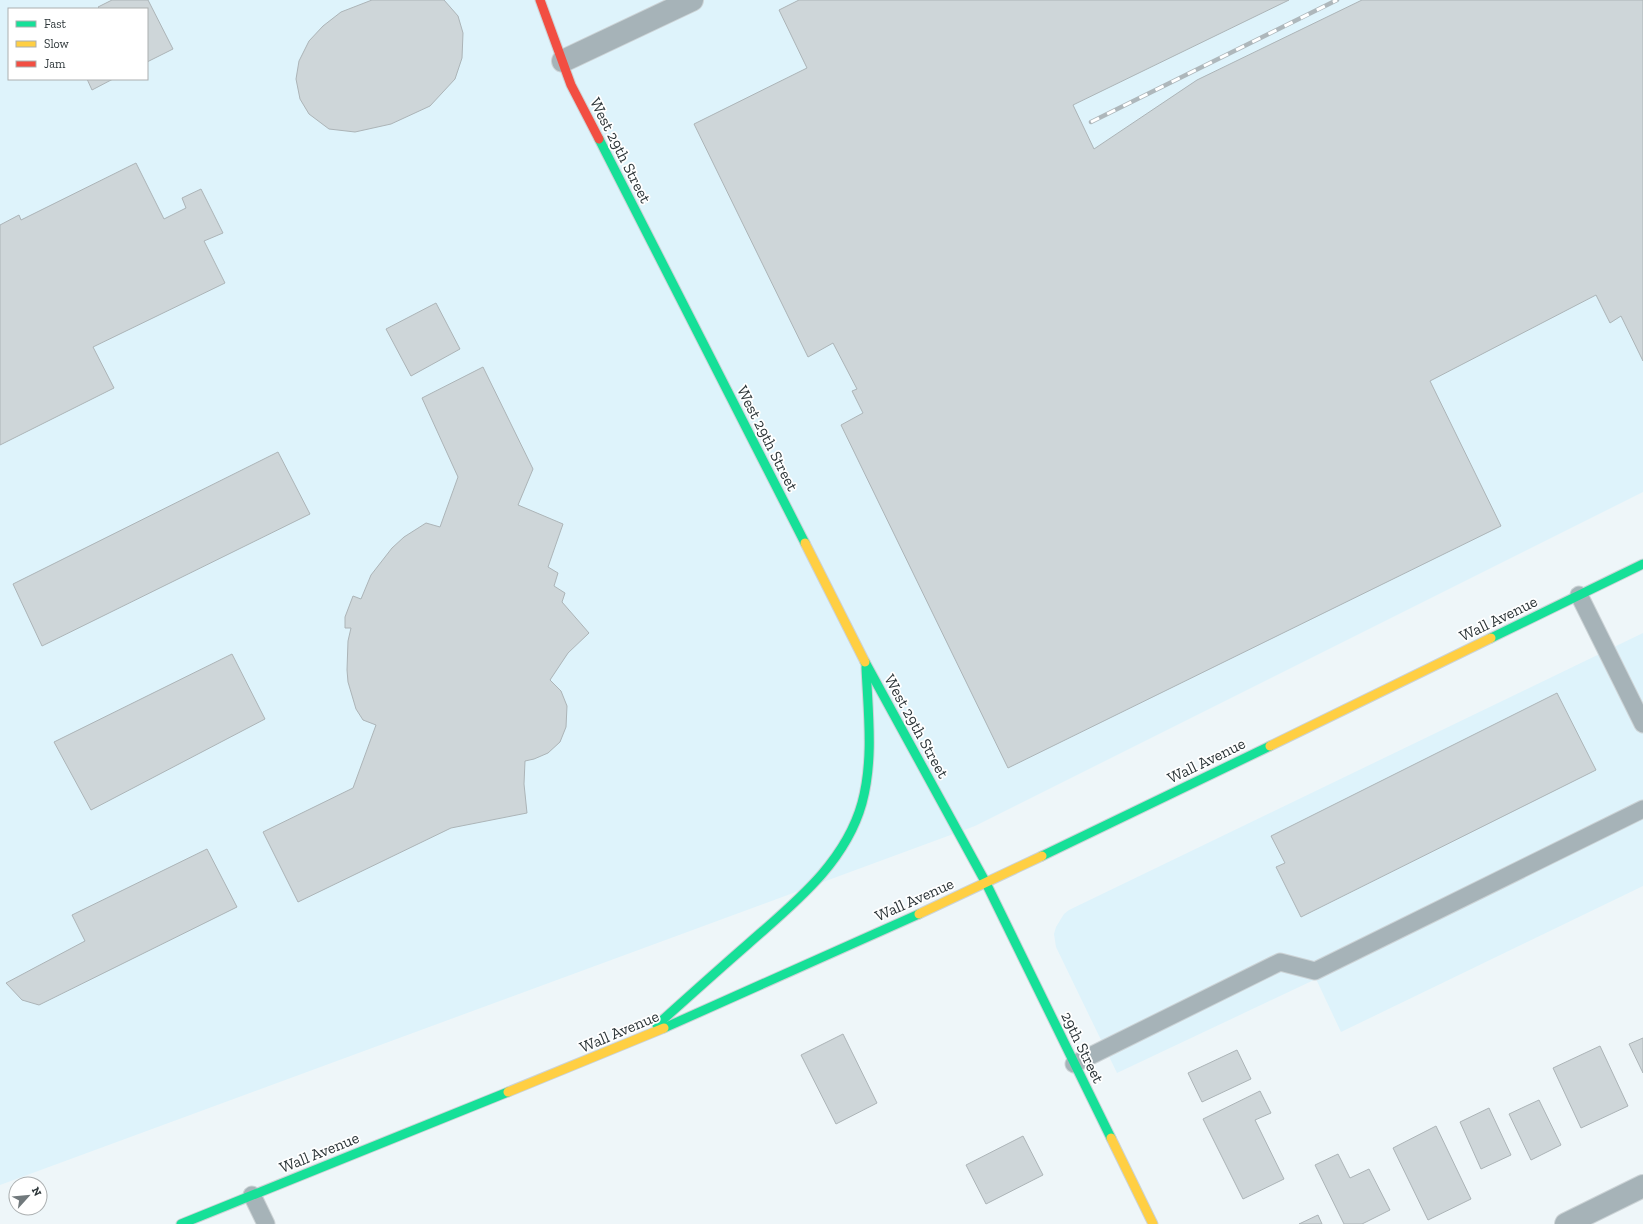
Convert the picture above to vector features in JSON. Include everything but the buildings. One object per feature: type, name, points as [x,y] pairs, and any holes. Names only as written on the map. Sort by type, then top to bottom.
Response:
[{"type":"main road","name":"West 29th Street","points":[[540,0],[571,85],[865,661],[986,883]]},
{"type":"main road","name":"Wall Avenue","points":[[181,1224],[640,1039],[986,883],[1643,564]]},
{"type":"main road","points":[[640,1039],[791,907],[829,869],[850,837],[862,803],[869,765],[865,661]]},
{"type":"main road","name":"29th Street","points":[[986,883],[1153,1224]]},
{"type":"street","points":[[562,61],[692,0]]},
{"type":"street","points":[[1566,1224],[1643,1186]]},
{"type":"lane","points":[[1579,595],[1643,724]]},
{"type":"lane","points":[[1074,1064],[1280,962],[1315,970],[1643,809]]},
{"type":"lane","points":[[252,1196],[266,1224]]},
{"type":"shaded area","points":[[0,0],[1643,0],[1643,492],[975,826],[24,1176],[8,1176],[8,1182],[0,1185]]},
{"type":"shaded area","points":[[1643,633],[1643,886],[1341,1032],[1316,979],[1117,1073],[1056,947],[1054,934],[1056,927],[1064,914],[1069,910]]},
{"type":"railway","points":[[1091,122],[1337,0]]},
{"type":"traffic: fast","points":[[599,139],[805,543]]},
{"type":"traffic: fast","points":[[1491,638],[1643,564]]},
{"type":"traffic: fast","points":[[865,662],[986,883],[1111,1138]]},
{"type":"traffic: fast","points":[[657,1025],[799,898],[816,881],[843,845],[854,825],[866,786],[869,752],[866,667]]},
{"type":"traffic: fast","points":[[1042,856],[1270,746]]},
{"type":"traffic: fast","points":[[664,1028],[919,914]]},
{"type":"traffic: fast","points":[[181,1224],[508,1092]]},
{"type":"traffic: slow","points":[[805,543],[865,662]]},
{"type":"traffic: slow","points":[[1270,746],[1491,638]]},
{"type":"traffic: slow","points":[[919,914],[1042,856]]},
{"type":"traffic: slow","points":[[508,1092],[664,1028]]},
{"type":"traffic: slow","points":[[1111,1138],[1153,1224]]},
{"type":"traffic: jam","points":[[540,0],[571,85],[599,139]]}]
